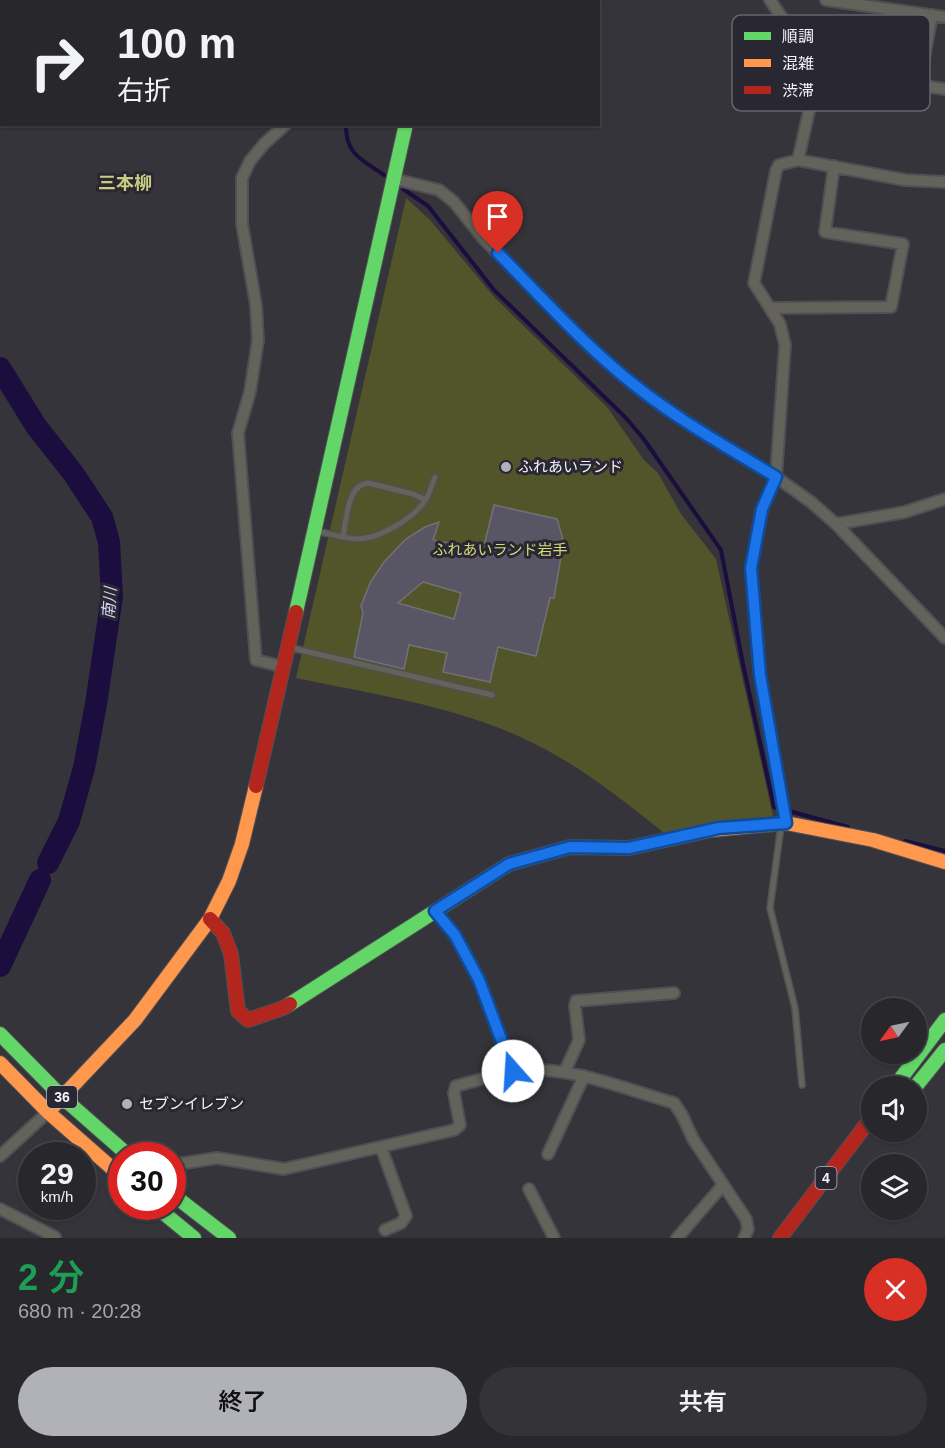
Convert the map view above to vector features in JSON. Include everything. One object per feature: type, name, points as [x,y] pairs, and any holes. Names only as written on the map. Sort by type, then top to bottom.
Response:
[{"type":"main road","points":[[48,1112],[135,1020],[210,919],[229,880],[242,844],[289,647],[406,126]]},
{"type":"main road","points":[[210,919],[223,933],[231,954],[238,1011],[248,1020],[283,1008],[509,864],[570,847],[629,848],[719,828],[784,822],[873,840],[945,862]]},
{"type":"main road","points":[[903,1076],[945,1020]]},
{"type":"main road","name":"36","points":[[0,1034],[62,1097],[113,1142]]},
{"type":"main road","points":[[924,1076],[945,1050]]},
{"type":"main road","name":"36","points":[[0,1063],[48,1112],[108,1165]]},
{"type":"main road","name":"4","points":[[780,1238],[861,1131]]},
{"type":"main road","name":"4","points":[[794,1238],[858,1158]]},
{"type":"main road","points":[[186,1205],[229,1238]]},
{"type":"main road","points":[[172,1220],[195,1238]]},
{"type":"street","points":[[770,0],[780,15]]},
{"type":"street","points":[[826,0],[945,17]]},
{"type":"street","points":[[930,26],[932,15]]},
{"type":"street","points":[[930,87],[945,89]]},
{"type":"street","points":[[798,160],[809,111]]},
{"type":"street","points":[[284,126],[250,161],[242,178],[242,224],[256,305],[258,340],[250,392],[238,433],[256,660],[284,667]]},
{"type":"street","points":[[784,822],[760,675],[751,568],[762,509],[776,477],[785,345],[780,324],[754,283],[776,171],[779,165],[798,160],[905,180],[945,182]]},
{"type":"street","points":[[770,308],[891,307],[903,244],[825,232],[834,166]]},
{"type":"street","points":[[394,179],[439,190],[454,202],[482,237],[595,352],[638,388],[686,422],[776,477],[811,502],[836,524],[945,638]]},
{"type":"street","points":[[836,524],[905,512],[945,499]]},
{"type":"street","points":[[435,911],[455,935],[479,980],[513,1071]]},
{"type":"street","points":[[565,1071],[579,1040],[576,1001],[674,993]]},
{"type":"street","points":[[186,1163],[217,1158],[284,1169],[381,1147],[458,1128],[460,1125],[454,1093],[456,1086],[527,1069],[565,1071],[674,1103],[693,1139],[746,1219],[748,1229],[744,1238]]},
{"type":"street","points":[[548,1154],[584,1076]]},
{"type":"street","points":[[0,1156],[48,1112]]},
{"type":"street","points":[[381,1147],[406,1216],[401,1223],[385,1230]]},
{"type":"street","points":[[677,1238],[723,1185]]},
{"type":"street","points":[[530,1189],[554,1238]]},
{"type":"street","points":[[0,1209],[55,1237]]},
{"type":"lane","points":[[315,531],[358,539],[376,536],[407,518],[426,500],[435,477]]},
{"type":"lane","points":[[343,536],[353,492],[361,483],[412,494],[426,500]]},
{"type":"lane","points":[[289,647],[492,695]]},
{"type":"lane","points":[[784,822],[770,908],[795,1008],[802,1085]]},
{"type":"green space","name":"ふれあいランド岩手","points":[[406,198],[430,220],[495,298],[607,407],[644,460],[658,473],[681,514],[716,559],[773,816],[664,833],[587,775],[554,754],[509,732],[480,721],[419,704],[296,678]]},
{"type":"building","points":[[494,505],[557,519],[563,545],[554,598],[550,598],[536,656],[498,647],[490,682],[443,672],[447,653],[409,645],[404,669],[354,657],[363,613],[361,606],[370,583],[384,562],[406,539],[425,527],[439,522],[433,540],[483,550]],"holes":[[[423,582],[461,593],[454,619],[398,603]]]},
{"type":"waterway","points":[[346,126],[346,134],[352,150],[384,175]]},
{"type":"waterway","points":[[403,189],[428,206],[494,290],[625,417],[643,438],[721,550],[774,807],[848,827]]},
{"type":"waterway","name":"南川","points":[[0,368],[36,426],[73,473],[102,517],[109,542],[112,596],[84,768],[69,821],[48,863]]},
{"type":"waterway","points":[[905,841],[945,851]]},
{"type":"waterway","name":"南川","points":[[0,966],[40,880]]},
{"type":"traffic: fast","points":[[296,612],[406,126]]},
{"type":"traffic: fast","points":[[290,1004],[509,864],[570,847],[629,848],[711,830]]},
{"type":"traffic: fast","points":[[903,1076],[945,1020]]},
{"type":"traffic: fast","points":[[0,1034],[62,1097],[113,1142]]},
{"type":"traffic: fast","points":[[924,1076],[945,1050]]},
{"type":"traffic: fast","points":[[186,1205],[229,1238]]},
{"type":"traffic: fast","points":[[172,1220],[194,1238]]},
{"type":"traffic: slow","points":[[48,1112],[135,1020],[210,919],[229,881],[242,844],[256,786]]},
{"type":"traffic: slow","points":[[711,830],[786,823],[873,840],[945,862]]},
{"type":"traffic: slow","points":[[0,1063],[48,1112],[108,1165]]},
{"type":"traffic: jam","points":[[256,786],[296,612]]},
{"type":"traffic: jam","points":[[210,919],[223,933],[231,954],[238,1011],[248,1020],[290,1004]]},
{"type":"traffic: jam","points":[[780,1238],[861,1131]]},
{"type":"place","name":"ふれあいランド","points":[[506,467]]},
{"type":"place","name":"セブンイレブン","points":[[127,1104]]},
{"type":"district","name":"三本柳","points":[[125,183]]},
{"type":"route","points":[[498,253],[595,352],[638,388],[686,422],[776,477],[762,509],[751,568],[760,675],[786,823],[719,828],[629,848],[570,847],[509,864],[435,911],[455,935],[479,980],[513,1071]]}]
